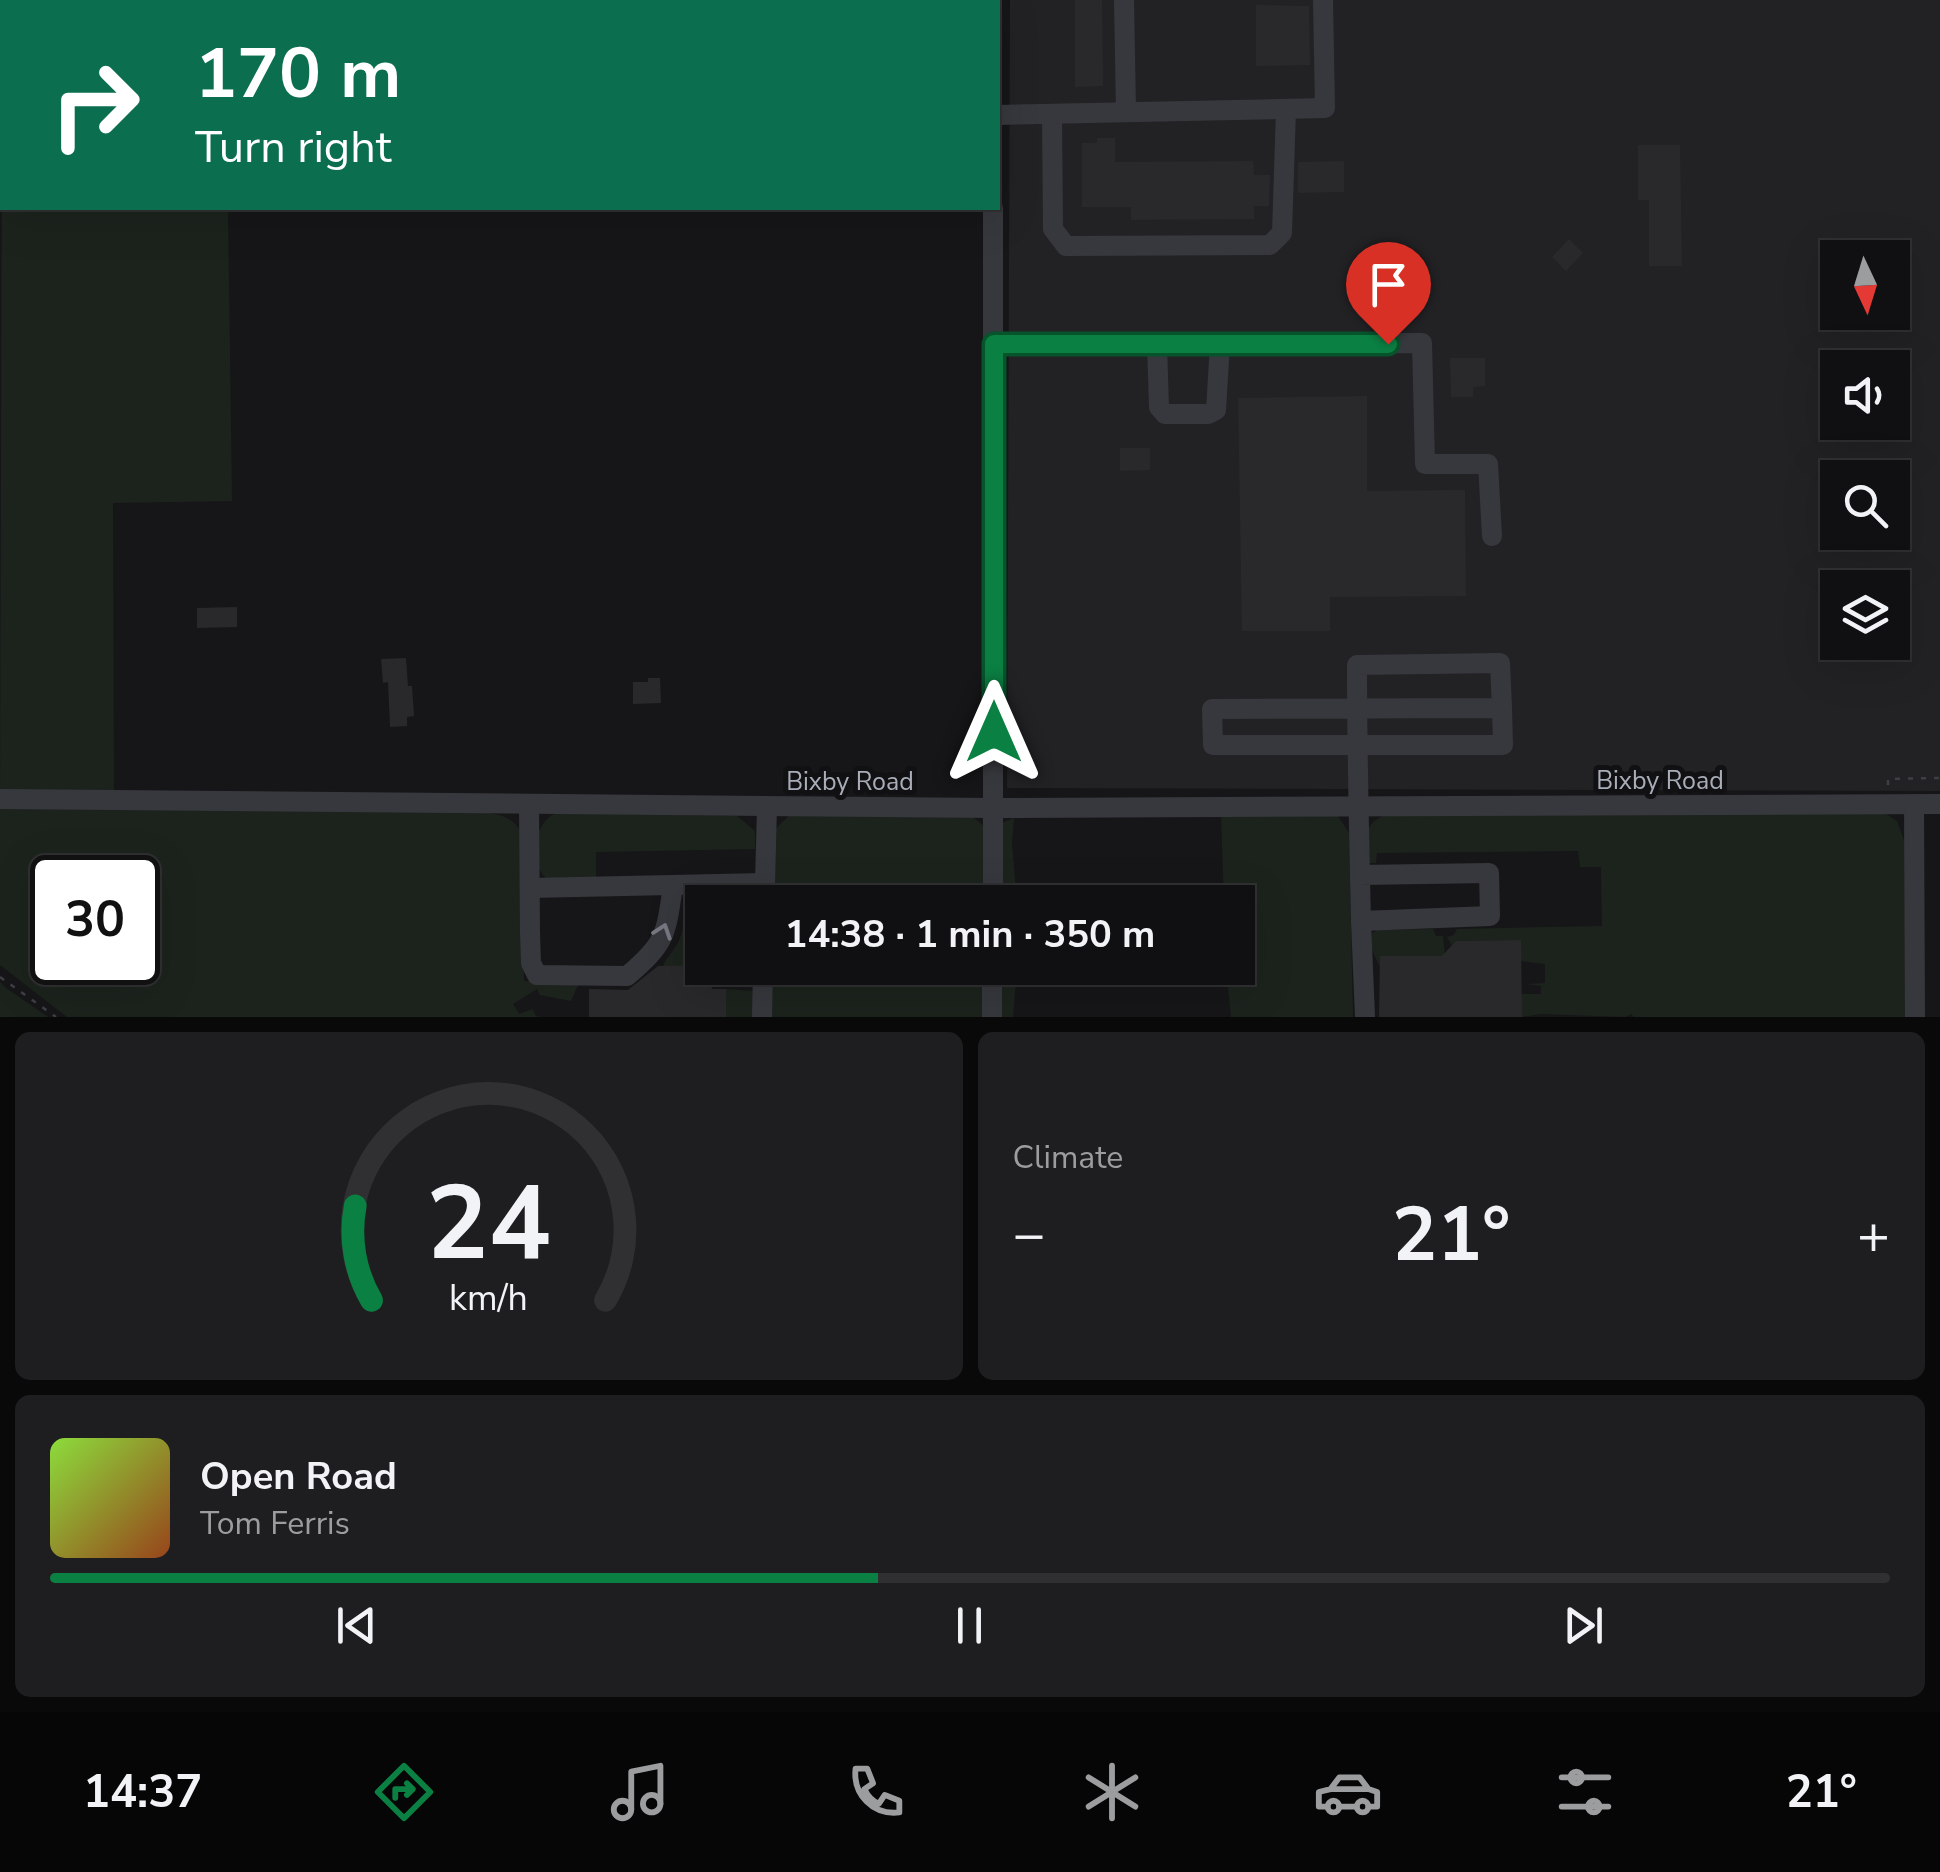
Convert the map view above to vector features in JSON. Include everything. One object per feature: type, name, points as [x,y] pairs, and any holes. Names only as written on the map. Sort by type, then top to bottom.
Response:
[{"type":"street","points":[[1124,0],[1126,112]]},
{"type":"street","points":[[1000,115],[1324,108],[1323,0]]},
{"type":"street","points":[[1052,114],[1053,229],[1066,246],[1270,245],[1282,233],[1286,109]]},
{"type":"street","points":[[993,210],[993,885]]},
{"type":"street","points":[[994,344],[1422,344],[1425,464],[1488,464],[1492,536]]},
{"type":"street","points":[[1157,344],[1159,407],[1165,414],[1208,414],[1216,410],[1220,344]]},
{"type":"street","points":[[1366,1017],[1358,806],[1357,744],[1357,706],[1357,665],[1500,663],[1502,708],[1503,745],[1357,744],[1213,745],[1212,709],[1357,706],[1502,708]]},
{"type":"street","name":"Bixby Road","points":[[0,799],[994,808],[1940,804]]},
{"type":"street","points":[[529,804],[531,963],[537,975],[626,976],[654,954],[666,932],[673,885]]},
{"type":"street","points":[[1914,804],[1915,1017]]},
{"type":"street","points":[[765,885],[767,806]]},
{"type":"street","points":[[1360,875],[1489,873],[1490,916],[1361,921]]},
{"type":"street","points":[[530,888],[685,886]]},
{"type":"street","points":[[762,1017],[763,985]]},
{"type":"street","points":[[992,985],[992,1017]]},
{"type":"path","points":[[0,977],[56,1017]]},
{"type":"shaded area","points":[[1010,0],[1940,0],[1940,791],[1007,788]]},
{"type":"shaded area","points":[[2,210],[228,210],[232,501],[113,503],[114,792],[0,791]]},
{"type":"shaded area","points":[[0,808],[479,812],[505,817],[522,835],[524,981],[578,985],[571,1001],[540,995],[537,989],[513,1004],[519,1014],[533,1009],[541,1017],[67,1017],[0,965]]},
{"type":"shaded area","points":[[1883,812],[1897,821],[1906,846],[1908,1017],[1522,1017],[1521,994],[1541,994],[1541,986],[1527,984],[1545,983],[1545,964],[1521,961],[1520,940],[1456,941],[1452,946],[1447,937],[1457,929],[1602,926],[1601,867],[1580,867],[1578,851],[1377,853],[1376,863],[1367,863],[1368,829],[1385,815]]},
{"type":"shaded area","points":[[556,813],[737,816],[755,831],[755,849],[596,852],[596,881],[546,878],[537,862],[536,843],[542,825]]},
{"type":"shaded area","points":[[790,815],[973,817],[986,828],[988,885],[771,885],[772,832]]},
{"type":"shaded area","points":[[1221,815],[1338,816],[1349,833],[1353,1017],[1231,1017],[1228,985],[1255,985],[1255,885],[1223,885]]},
{"type":"shaded area","points":[[1014,818],[1016,885],[999,885],[1002,823]]},
{"type":"shaded area","points":[[685,915],[685,966],[672,966],[671,989],[664,965],[680,938]]},
{"type":"shaded area","points":[[1433,929],[1436,936],[1443,936],[1445,956],[1381,956],[1380,967],[1371,948],[1372,933]]},
{"type":"shaded area","points":[[0,982],[6,988],[48,1017],[0,1017]]},
{"type":"shaded area","points":[[770,985],[989,985],[989,1017],[769,1017]]},
{"type":"shaded area","points":[[997,985],[1016,985],[1013,1017],[998,1017]]},
{"type":"shaded area","points":[[726,989],[754,991],[753,1017],[726,1017]]},
{"type":"building","points":[[1075,0],[1102,0],[1103,86],[1075,87]]},
{"type":"building","points":[[1256,5],[1309,6],[1310,65],[1256,66]]},
{"type":"building","points":[[1097,138],[1115,138],[1115,162],[1253,161],[1254,175],[1270,175],[1269,206],[1254,206],[1254,219],[1131,220],[1131,207],[1082,207],[1082,143],[1097,143]]},
{"type":"building","points":[[1638,145],[1680,145],[1682,266],[1649,266],[1649,200],[1638,200]]},
{"type":"building","points":[[1344,161],[1344,192],[1298,193],[1298,162]]},
{"type":"building","points":[[1569,239],[1583,253],[1566,271],[1552,257]]},
{"type":"building","points":[[1450,358],[1485,358],[1485,386],[1473,387],[1473,397],[1451,397]]},
{"type":"building","points":[[1367,396],[1367,491],[1465,490],[1466,596],[1330,597],[1330,631],[1242,631],[1238,398]]},
{"type":"building","points":[[1120,448],[1150,448],[1150,470],[1120,471]]},
{"type":"building","points":[[237,607],[237,627],[197,628],[197,608]]},
{"type":"building","points":[[406,658],[414,716],[407,717],[407,726],[390,727],[388,682],[383,683],[381,659]]},
{"type":"building","points":[[648,678],[660,678],[661,703],[633,704],[633,682],[648,682]]},
{"type":"building","points":[[1521,940],[1522,1017],[1379,1017],[1380,956],[1442,956],[1456,941]]},
{"type":"building","points":[[685,965],[685,985],[726,989],[726,1017],[589,1017],[589,989],[628,990],[658,966]]},
{"type":"route","points":[[994,732],[994,344],[1388,344]]}]
